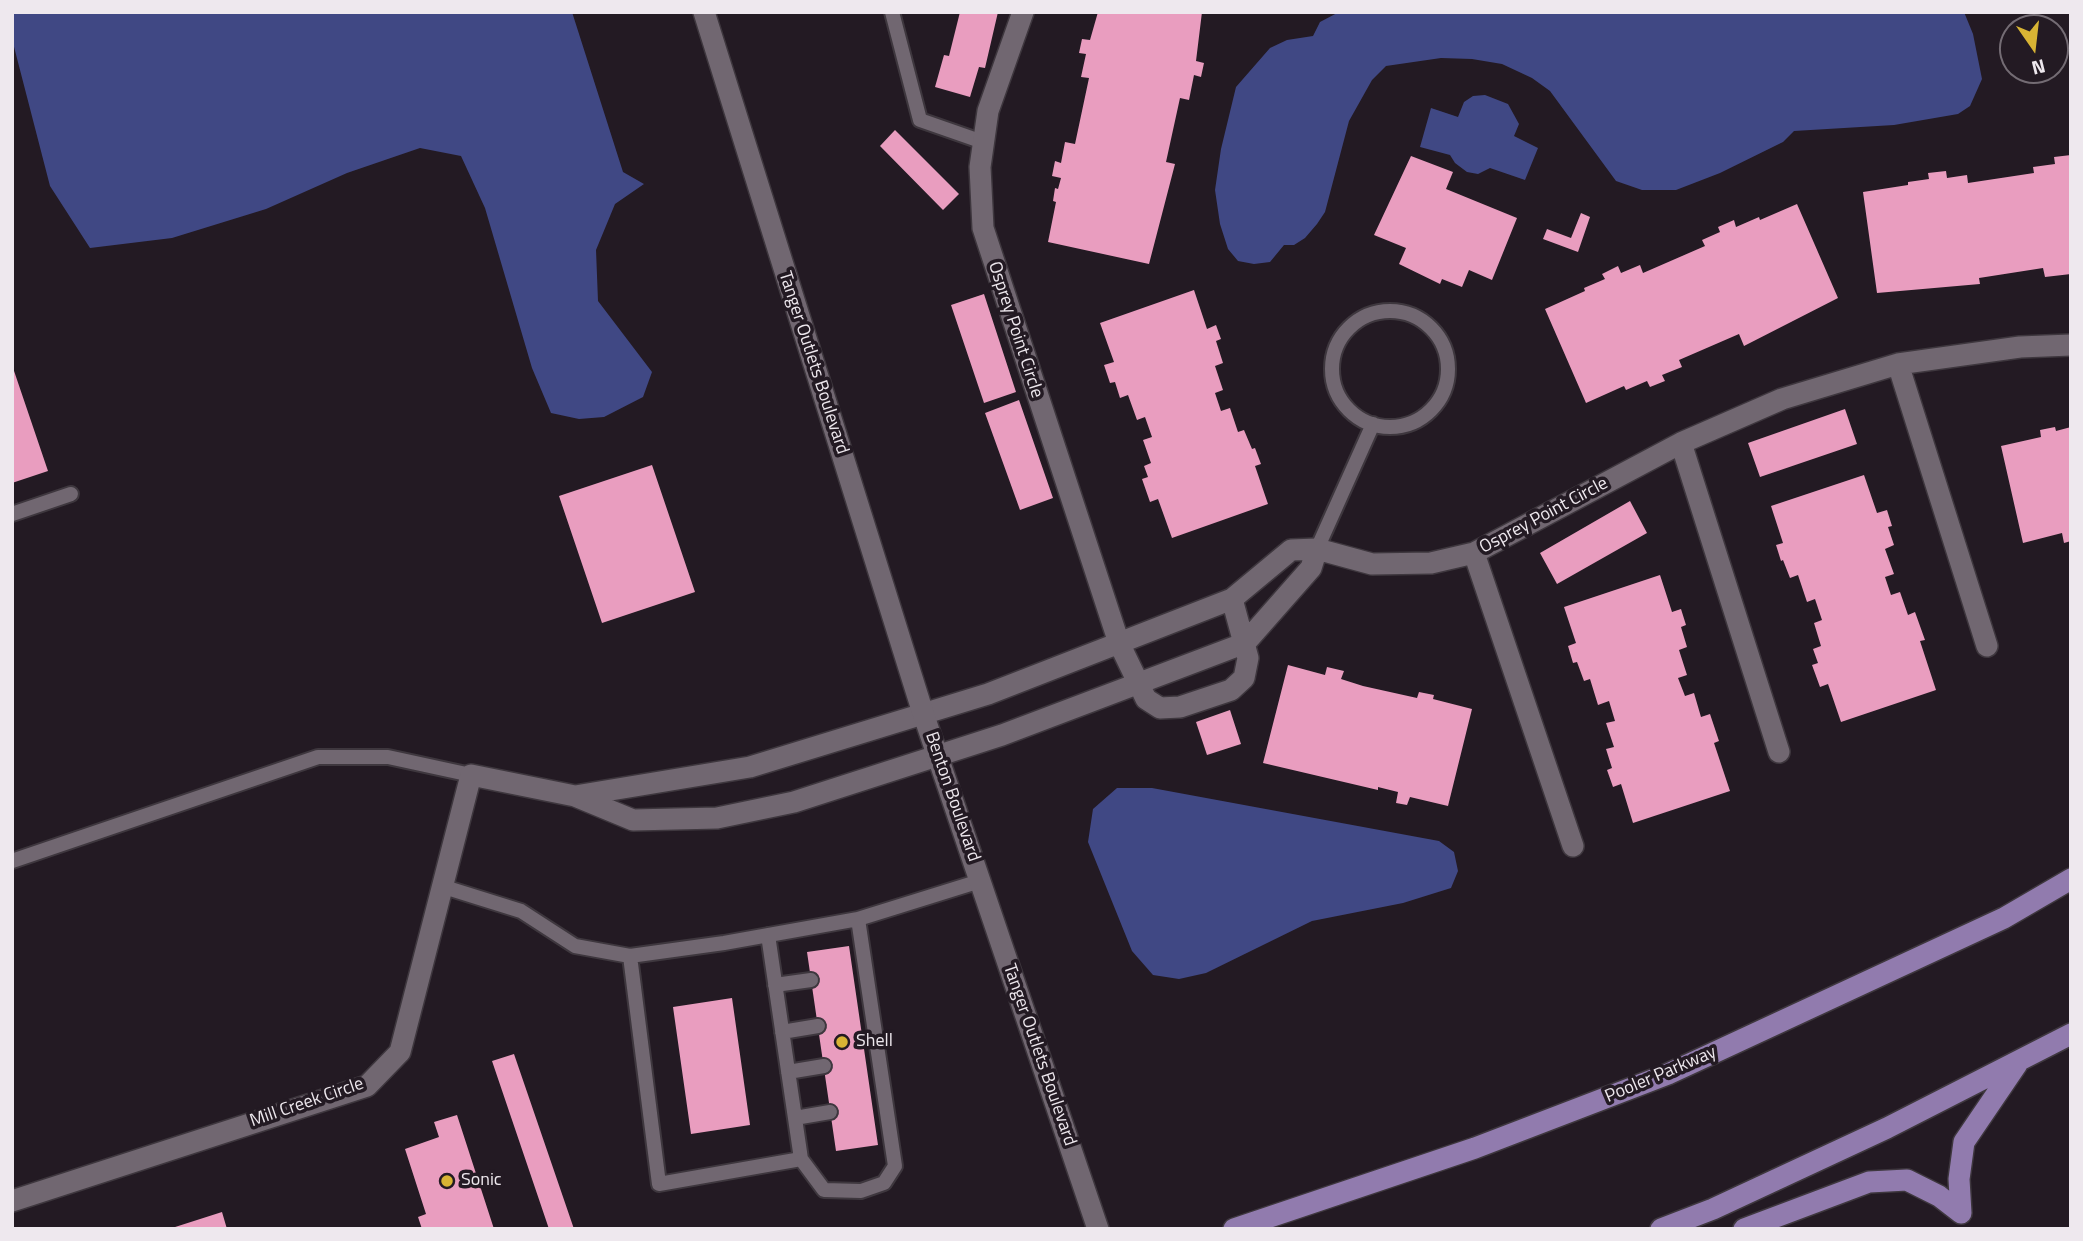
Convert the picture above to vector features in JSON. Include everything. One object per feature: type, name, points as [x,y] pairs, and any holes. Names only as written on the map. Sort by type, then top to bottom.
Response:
[{"type":"main road","name":"Pooler Parkway","points":[[1234,1229],[1475,1148],[1668,1074],[2004,918],[2071,879]]},
{"type":"main road","points":[[1661,1229],[1713,1209],[1874,1134],[2071,1034]]},
{"type":"main road","points":[[1964,1221],[1959,1179],[1964,1142],[2020,1060]]},
{"type":"main road","points":[[1744,1229],[1869,1182],[1907,1180],[1939,1196],[1964,1221]]},
{"type":"street","name":"Tanger Outlets Boulevard","points":[[704,12],[923,713]]},
{"type":"street","name":"Osprey Point Circle","points":[[1023,12],[988,111],[980,167],[983,228],[1119,643],[1146,699],[1160,708],[1180,707],[1231,690],[1244,678],[1248,658],[1232,599]]},
{"type":"street","name":"Osprey Point Circle","points":[[575,796],[750,766],[988,694],[1232,599],[1291,550],[1317,549],[1372,564],[1431,563],[1474,553],[1681,443],[1782,399],[1898,364],[2020,347],[2071,345]]},
{"type":"street","points":[[1898,364],[1987,646]]},
{"type":"street","points":[[1681,443],[1779,752]]},
{"type":"street","points":[[471,775],[575,796],[634,820],[717,818],[794,802],[1002,735],[1136,682],[1245,643],[1311,568],[1317,549]]},
{"type":"street","points":[[1474,553],[1573,846]]},
{"type":"street","name":"Benton Boulevard","points":[[923,713],[980,881]]},
{"type":"street","name":"Mill Creek Circle","points":[[12,1201],[367,1086],[400,1052],[471,775]]},
{"type":"street","name":"Tanger Outlets Boulevard","points":[[980,881],[1098,1229]]},
{"type":"lane","points":[[892,12],[920,120],[983,142]]},
{"type":"lane","points":[[1393,310],[1413,315],[1433,328],[1446,348],[1449,372],[1443,395],[1428,414],[1407,425],[1383,427],[1373,424],[1360,419],[1342,404],[1332,382],[1332,358],[1339,338],[1354,323],[1372,313],[1393,310]]},
{"type":"lane","points":[[1317,549],[1373,424]]},
{"type":"lane","points":[[12,514],[71,494]]},
{"type":"lane","points":[[12,861],[318,757],[388,757],[471,775]]},
{"type":"lane","points":[[441,886],[521,911],[575,946],[630,956],[858,919],[980,881]]},
{"type":"lane","points":[[768,935],[801,1159],[824,1191],[861,1191],[884,1183],[895,1166],[879,1104],[859,972],[858,919]]},
{"type":"lane","points":[[630,956],[659,1184],[801,1159]]},
{"type":"lane","points":[[775,985],[811,981]]},
{"type":"lane","points":[[782,1032],[818,1026]]},
{"type":"lane","points":[[788,1072],[824,1066]]},
{"type":"lane","points":[[795,1118],[831,1112]]},
{"type":"water","points":[[12,12],[572,12],[623,172],[644,184],[615,204],[596,250],[598,301],[652,372],[643,397],[604,417],[579,419],[551,413],[532,368],[485,208],[461,156],[420,148],[347,173],[266,209],[172,238],[90,248],[50,186],[12,39]]},
{"type":"water","points":[[1339,12],[1964,12],[1973,34],[1982,79],[1970,106],[1958,114],[1894,125],[1794,131],[1783,142],[1720,173],[1676,190],[1642,190],[1616,181],[1550,91],[1532,78],[1502,64],[1472,59],[1441,58],[1386,66],[1372,80],[1349,121],[1325,212],[1317,224],[1305,238],[1294,245],[1284,245],[1270,262],[1254,264],[1238,261],[1228,249],[1220,224],[1215,190],[1221,149],[1236,87],[1270,48],[1287,40],[1313,36],[1320,22]]},
{"type":"water","points":[[1485,95],[1508,104],[1519,124],[1514,136],[1538,148],[1525,180],[1490,168],[1478,174],[1467,172],[1455,163],[1450,155],[1420,147],[1431,108],[1458,117],[1464,102],[1473,96]]},
{"type":"water","points":[[1117,788],[1152,788],[1439,841],[1454,852],[1458,871],[1451,888],[1403,903],[1312,921],[1206,973],[1179,979],[1153,975],[1132,951],[1088,842],[1093,809]]},
{"type":"building","points":[[960,12],[998,12],[985,68],[979,67],[970,97],[935,87],[944,55],[949,56]]},
{"type":"building","points":[[1098,12],[1202,12],[1196,61],[1204,63],[1201,77],[1194,75],[1189,100],[1180,98],[1166,162],[1175,164],[1149,264],[1048,242],[1056,202],[1053,201],[1055,188],[1058,189],[1061,178],[1052,176],[1055,161],[1061,163],[1065,142],[1075,144],[1089,78],[1081,77],[1086,54],[1079,53],[1082,39],[1090,40]]},
{"type":"building","points":[[895,130],[959,194],[943,210],[880,146]]},
{"type":"building","points":[[2071,155],[2071,274],[2045,277],[2043,268],[1979,278],[1980,284],[1877,293],[1863,192],[1908,185],[1908,182],[1929,179],[1928,173],[1946,171],[1947,178],[1967,175],[1968,183],[2034,173],[2033,167],[2055,164],[2054,157]]},
{"type":"building","points":[[1411,156],[1453,172],[1446,189],[1517,218],[1492,280],[1469,270],[1462,287],[1442,279],[1440,284],[1399,264],[1406,248],[1374,235]]},
{"type":"building","points":[[1797,204],[1838,298],[1744,346],[1739,334],[1679,360],[1682,367],[1662,375],[1665,381],[1650,387],[1647,381],[1626,390],[1624,386],[1586,403],[1545,309],[1585,291],[1584,288],[1605,279],[1602,274],[1618,266],[1621,273],[1640,265],[1643,273],[1705,246],[1702,240],[1720,232],[1718,227],[1734,220],[1736,227]]},
{"type":"building","points":[[1581,213],[1590,217],[1578,252],[1543,239],[1547,229],[1571,238]]},
{"type":"building","points":[[1194,290],[1207,329],[1216,325],[1221,339],[1216,341],[1223,363],[1215,366],[1223,390],[1215,393],[1221,411],[1230,408],[1238,432],[1244,430],[1252,449],[1255,448],[1261,464],[1255,466],[1268,504],[1172,538],[1158,499],[1150,502],[1142,479],[1148,477],[1144,466],[1151,463],[1143,440],[1152,437],[1145,417],[1137,420],[1128,395],[1120,398],[1115,382],[1110,383],[1104,365],[1114,362],[1100,323]]},
{"type":"building","points":[[984,294],[1016,392],[984,403],[951,305]]},
{"type":"building","points":[[12,365],[48,471],[12,483]]},
{"type":"building","points":[[1019,400],[1053,498],[1020,510],[985,413]]},
{"type":"building","points":[[1845,409],[1857,444],[1760,477],[1748,443]]},
{"type":"building","points":[[2055,427],[2056,431],[2071,427],[2071,541],[2064,543],[2062,533],[2023,543],[2001,446],[2041,437],[2040,430]]},
{"type":"building","points":[[652,465],[695,592],[602,623],[559,496]]},
{"type":"building","points":[[1864,475],[1877,513],[1887,510],[1892,526],[1888,527],[1894,545],[1885,549],[1894,574],[1885,577],[1891,595],[1900,592],[1908,615],[1915,612],[1925,640],[1920,641],[1936,690],[1841,722],[1828,684],[1820,687],[1812,665],[1818,663],[1813,649],[1821,646],[1814,623],[1822,620],[1815,599],[1807,602],[1798,575],[1790,578],[1783,560],[1781,561],[1776,545],[1783,543],[1771,506]]},
{"type":"building","points":[[1630,501],[1647,533],[1557,584],[1540,553]]},
{"type":"building","points":[[1660,575],[1672,612],[1681,609],[1686,625],[1681,627],[1687,647],[1679,650],[1687,675],[1678,678],[1685,696],[1694,693],[1701,717],[1710,714],[1719,741],[1714,743],[1730,791],[1633,823],[1621,784],[1613,787],[1607,770],[1612,768],[1606,749],[1614,747],[1606,723],[1615,721],[1609,701],[1598,705],[1590,679],[1584,681],[1577,662],[1573,663],[1568,646],[1576,643],[1564,607]]},
{"type":"building","points":[[1288,665],[1325,675],[1327,667],[1344,671],[1341,679],[1363,686],[1417,698],[1419,692],[1434,695],[1433,699],[1472,709],[1448,806],[1410,797],[1407,805],[1396,803],[1398,792],[1378,787],[1378,790],[1263,763]]},
{"type":"building","points":[[1230,710],[1241,744],[1207,755],[1196,722]]},
{"type":"building","name":"Shell","points":[[849,946],[878,1145],[836,1151],[807,952]]},
{"type":"building","points":[[732,998],[750,1125],[691,1134],[673,1007]]},
{"type":"building","points":[[514,1054],[574,1229],[549,1229],[492,1061]]},
{"type":"building","name":"Sonic","points":[[457,1115],[494,1229],[422,1229],[418,1217],[426,1214],[405,1149],[439,1137],[434,1122]]},
{"type":"building","points":[[222,1212],[227,1229],[172,1229],[172,1228]]},
{"type":"place","name":"Shell","points":[[842,1042]]},
{"type":"place","name":"Sonic","points":[[447,1181]]}]
